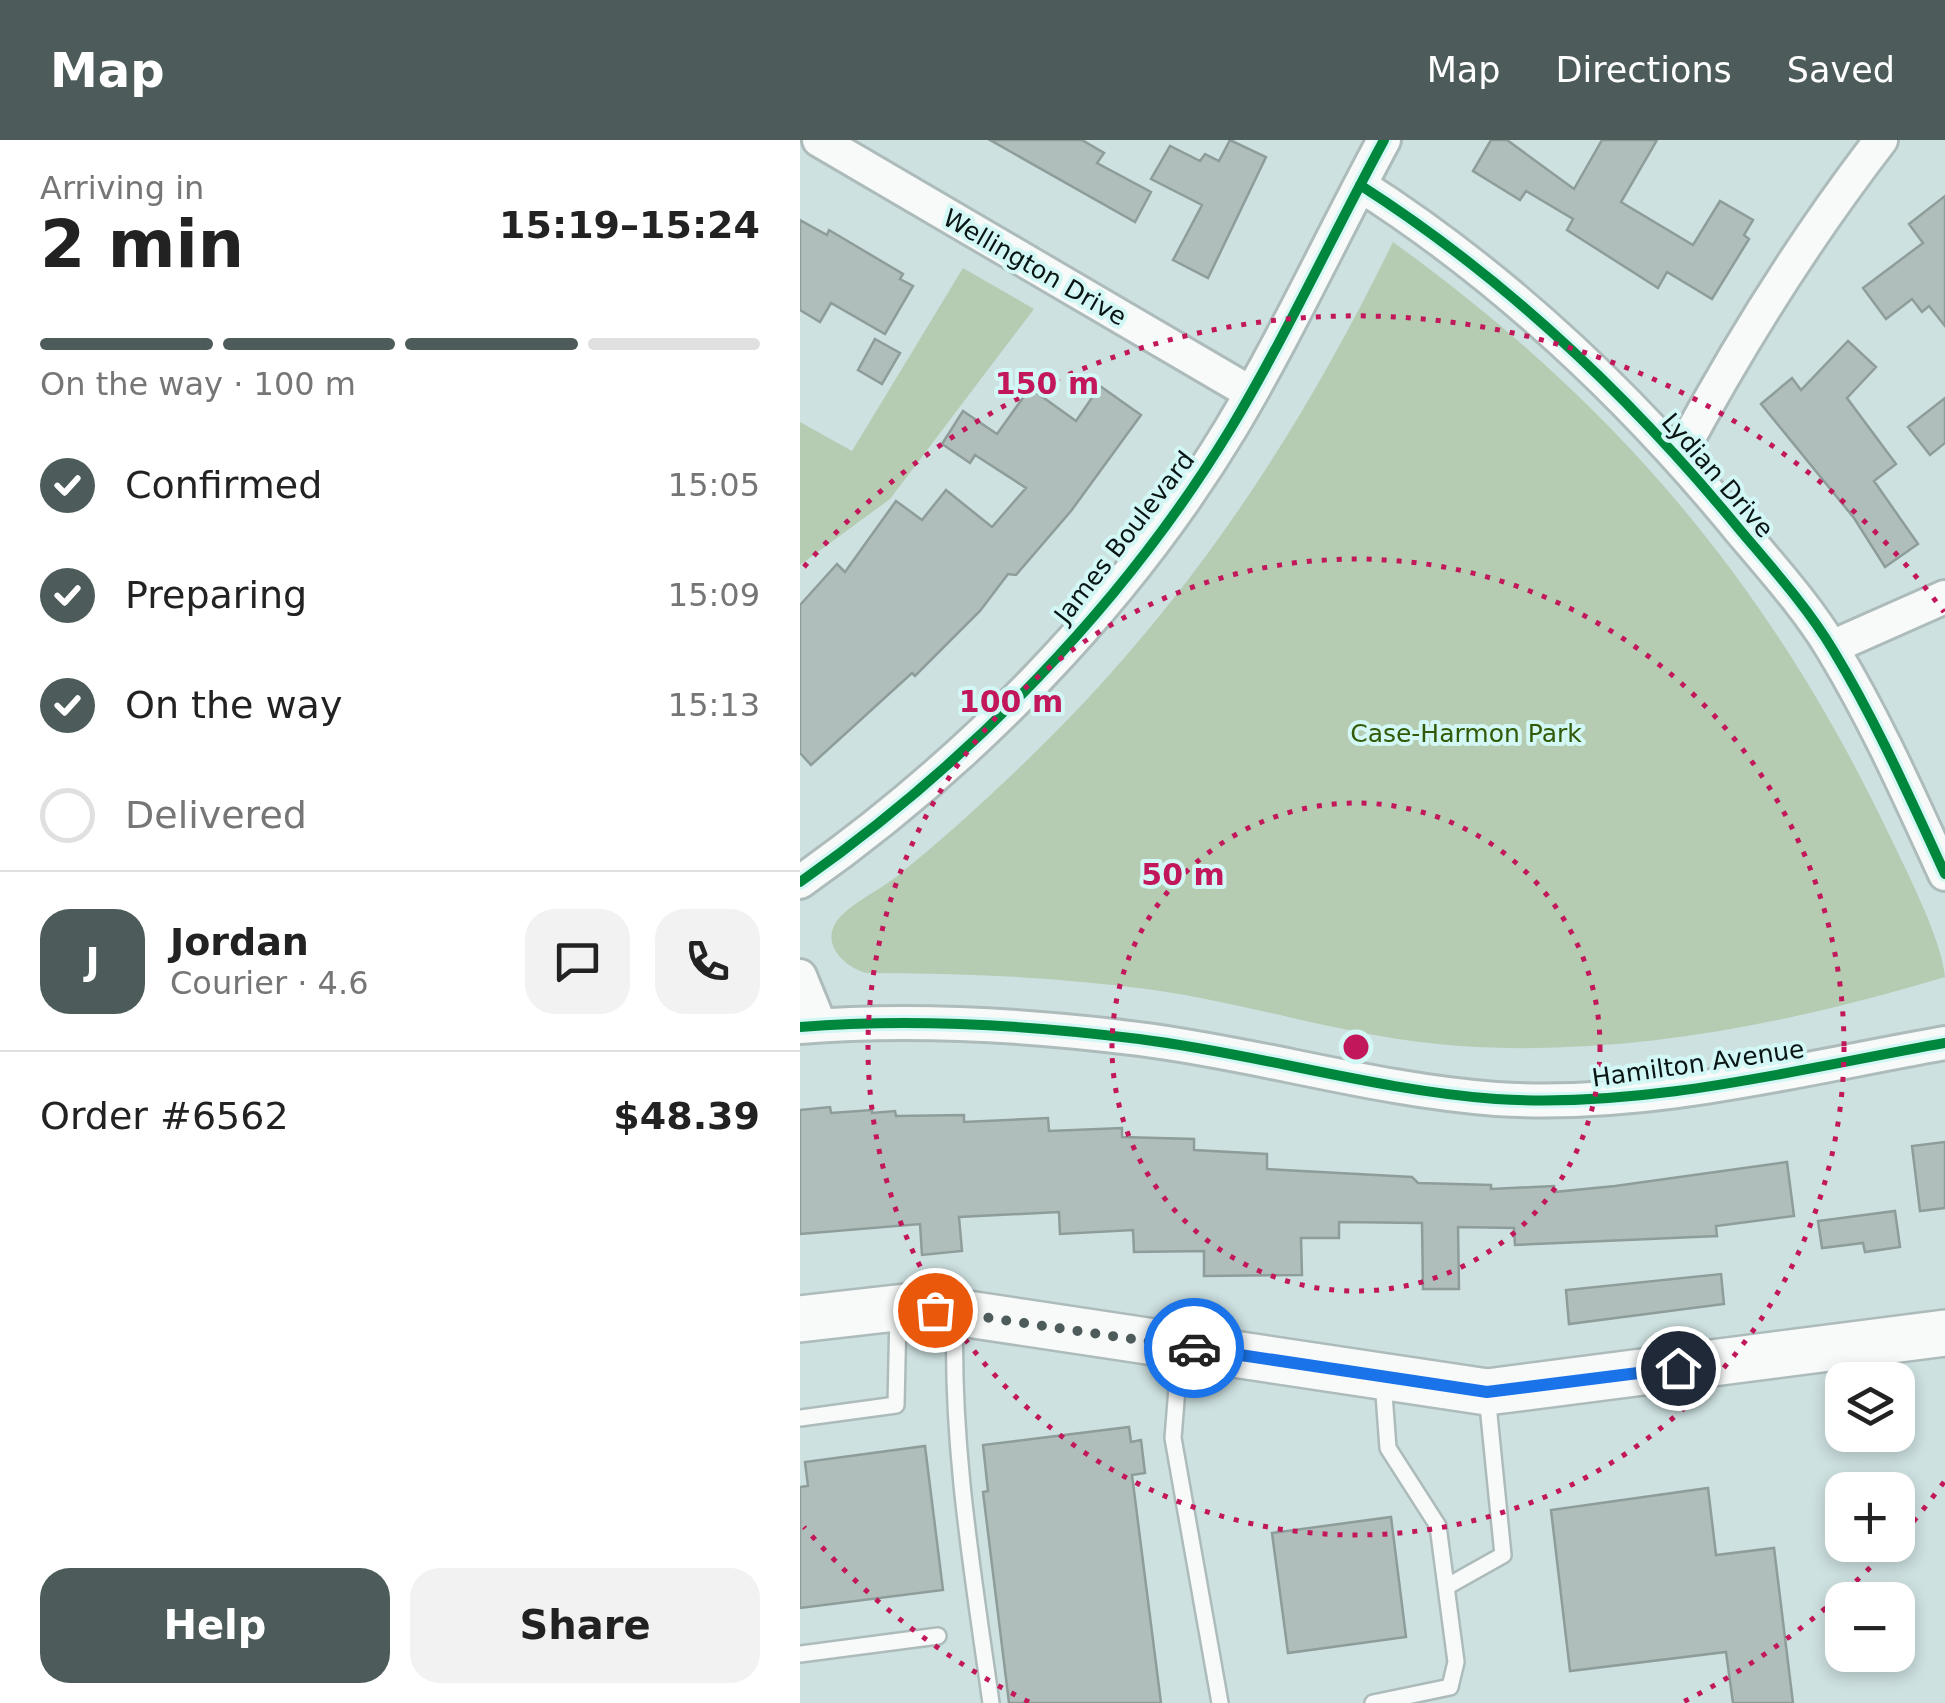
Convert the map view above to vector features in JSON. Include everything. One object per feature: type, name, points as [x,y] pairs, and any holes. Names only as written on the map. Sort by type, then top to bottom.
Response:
[{"type":"main road","points":[[800,1319],[898,1309],[956,1312],[1487,1392],[1945,1333]]},
{"type":"street","name":"Wellington Drive","points":[[819,140],[1251,394]]},
{"type":"street","name":"James Boulevard","points":[[800,882],[956,757],[1056,657],[1147,548],[1251,394],[1299,310],[1384,140]]},
{"type":"street","points":[[1679,456],[1737,347],[1810,232],[1882,140]]},
{"type":"street","name":"Lydian Drive","points":[[1360,185],[1488,275],[1584,358],[1679,456],[1832,647],[1892,758],[1945,874]]},
{"type":"street","points":[[1832,647],[1945,598]]},
{"type":"street","points":[[800,976],[810,1026]]},
{"type":"street","name":"Hamilton Avenue","points":[[810,1026],[980,1025],[1140,1039],[1418,1091],[1500,1099],[1582,1099],[1664,1092],[1945,1044]]},
{"type":"lane","points":[[800,1418],[896,1405],[898,1309]]},
{"type":"lane","points":[[956,1312],[953,1378],[959,1469],[991,1703]]},
{"type":"lane","points":[[1180,1346],[1173,1438],[1220,1703]]},
{"type":"lane","points":[[1373,1703],[1450,1688],[1456,1662],[1438,1526],[1388,1448],[1383,1376]]},
{"type":"lane","points":[[1446,1586],[1503,1555],[1487,1392]]},
{"type":"lane","points":[[800,1654],[938,1636]]},
{"type":"green space","name":"Case-Harmon Park","points":[[1393,242],[1472,302],[1613,431],[1676,500],[1734,573],[1837,734],[1883,822],[1920,899],[1937,942],[1945,977],[1826,1009],[1706,1033],[1522,1048],[1421,1042],[1154,990],[1010,977],[866,973],[849,965],[836,952],[832,935],[840,917],[912,864],[1021,766],[1079,708],[1184,585],[1231,521],[1317,386]]},
{"type":"green space","points":[[963,268],[1034,309],[890,499],[800,565],[800,422],[852,451]]},
{"type":"building","points":[[990,140],[1082,140],[1104,153],[1097,163],[1151,192],[1135,222]]},
{"type":"building","points":[[1230,140],[1266,157],[1208,278],[1173,260],[1202,205],[1151,179],[1170,146],[1200,161],[1205,154],[1219,161]]},
{"type":"building","points":[[1491,140],[1507,140],[1574,189],[1602,140],[1657,140],[1621,202],[1693,245],[1720,201],[1753,220],[1744,235],[1749,239],[1712,299],[1667,272],[1658,288],[1567,230],[1573,219],[1526,191],[1520,200],[1473,171]]},
{"type":"building","points":[[1945,196],[1945,326],[1929,306],[1922,312],[1912,299],[1886,319],[1863,288],[1923,243],[1909,224]]},
{"type":"building","points":[[800,220],[827,235],[829,230],[903,274],[900,279],[913,286],[885,334],[831,303],[820,322],[800,310]]},
{"type":"building","points":[[875,339],[900,353],[882,384],[858,370]]},
{"type":"building","points":[[1848,341],[1876,367],[1847,398],[1896,464],[1874,481],[1918,544],[1885,567],[1854,518],[1761,404],[1792,378],[1801,390]]},
{"type":"building","points":[[1100,386],[1141,415],[1071,511],[1016,575],[1008,574],[980,611],[915,676],[912,673],[811,765],[800,753],[800,605],[837,564],[845,572],[896,501],[922,520],[946,490],[992,527],[1026,488],[975,455],[970,463],[942,444],[963,411],[997,434],[1030,388],[1076,421]]},
{"type":"building","points":[[1945,398],[1945,443],[1930,455],[1908,427]]},
{"type":"building","points":[[830,1107],[831,1113],[872,1110],[895,1111],[896,1116],[964,1115],[964,1122],[1048,1118],[1049,1131],[1122,1128],[1122,1137],[1194,1139],[1194,1150],[1267,1154],[1267,1169],[1412,1177],[1418,1183],[1491,1185],[1491,1189],[1554,1186],[1554,1192],[1787,1162],[1794,1216],[1716,1226],[1717,1236],[1515,1245],[1514,1228],[1458,1227],[1459,1289],[1423,1289],[1422,1223],[1339,1222],[1339,1238],[1301,1238],[1302,1275],[1204,1276],[1204,1251],[1134,1252],[1133,1230],[1060,1234],[1059,1212],[959,1217],[962,1251],[922,1255],[920,1224],[800,1234],[800,1110]]},
{"type":"building","points":[[1945,1142],[1945,1208],[1920,1211],[1912,1146]]},
{"type":"building","points":[[1895,1211],[1900,1247],[1865,1252],[1863,1243],[1822,1248],[1818,1221]]},
{"type":"building","points":[[1721,1274],[1724,1304],[1569,1324],[1566,1290]]},
{"type":"building","points":[[1129,1427],[1131,1442],[1141,1440],[1145,1473],[1132,1475],[1161,1703],[1009,1703],[983,1492],[988,1491],[983,1445]]},
{"type":"building","points":[[925,1446],[943,1590],[800,1608],[800,1487],[808,1486],[805,1462]]},
{"type":"building","points":[[1708,1488],[1716,1555],[1774,1548],[1793,1703],[1733,1703],[1726,1652],[1570,1671],[1551,1510]]},
{"type":"building","points":[[1391,1517],[1406,1637],[1288,1653],[1272,1533]]},
{"type":"cycle path","points":[[800,882],[863,836],[982,733],[1039,677],[1142,557],[1231,428],[1384,140]]},
{"type":"cycle path","points":[[1360,185],[1466,260],[1564,342],[1655,433],[1789,588],[1849,677],[1945,874]]},
{"type":"cycle path","points":[[800,1027],[927,1023],[1055,1030],[1184,1046],[1451,1094],[1552,1101],[1665,1093],[1945,1043]]},
{"type":"way so far","points":[[935,1310],[1194,1348]]},
{"type":"route","points":[[1194,1348],[1487,1392],[1678,1368]]}]
